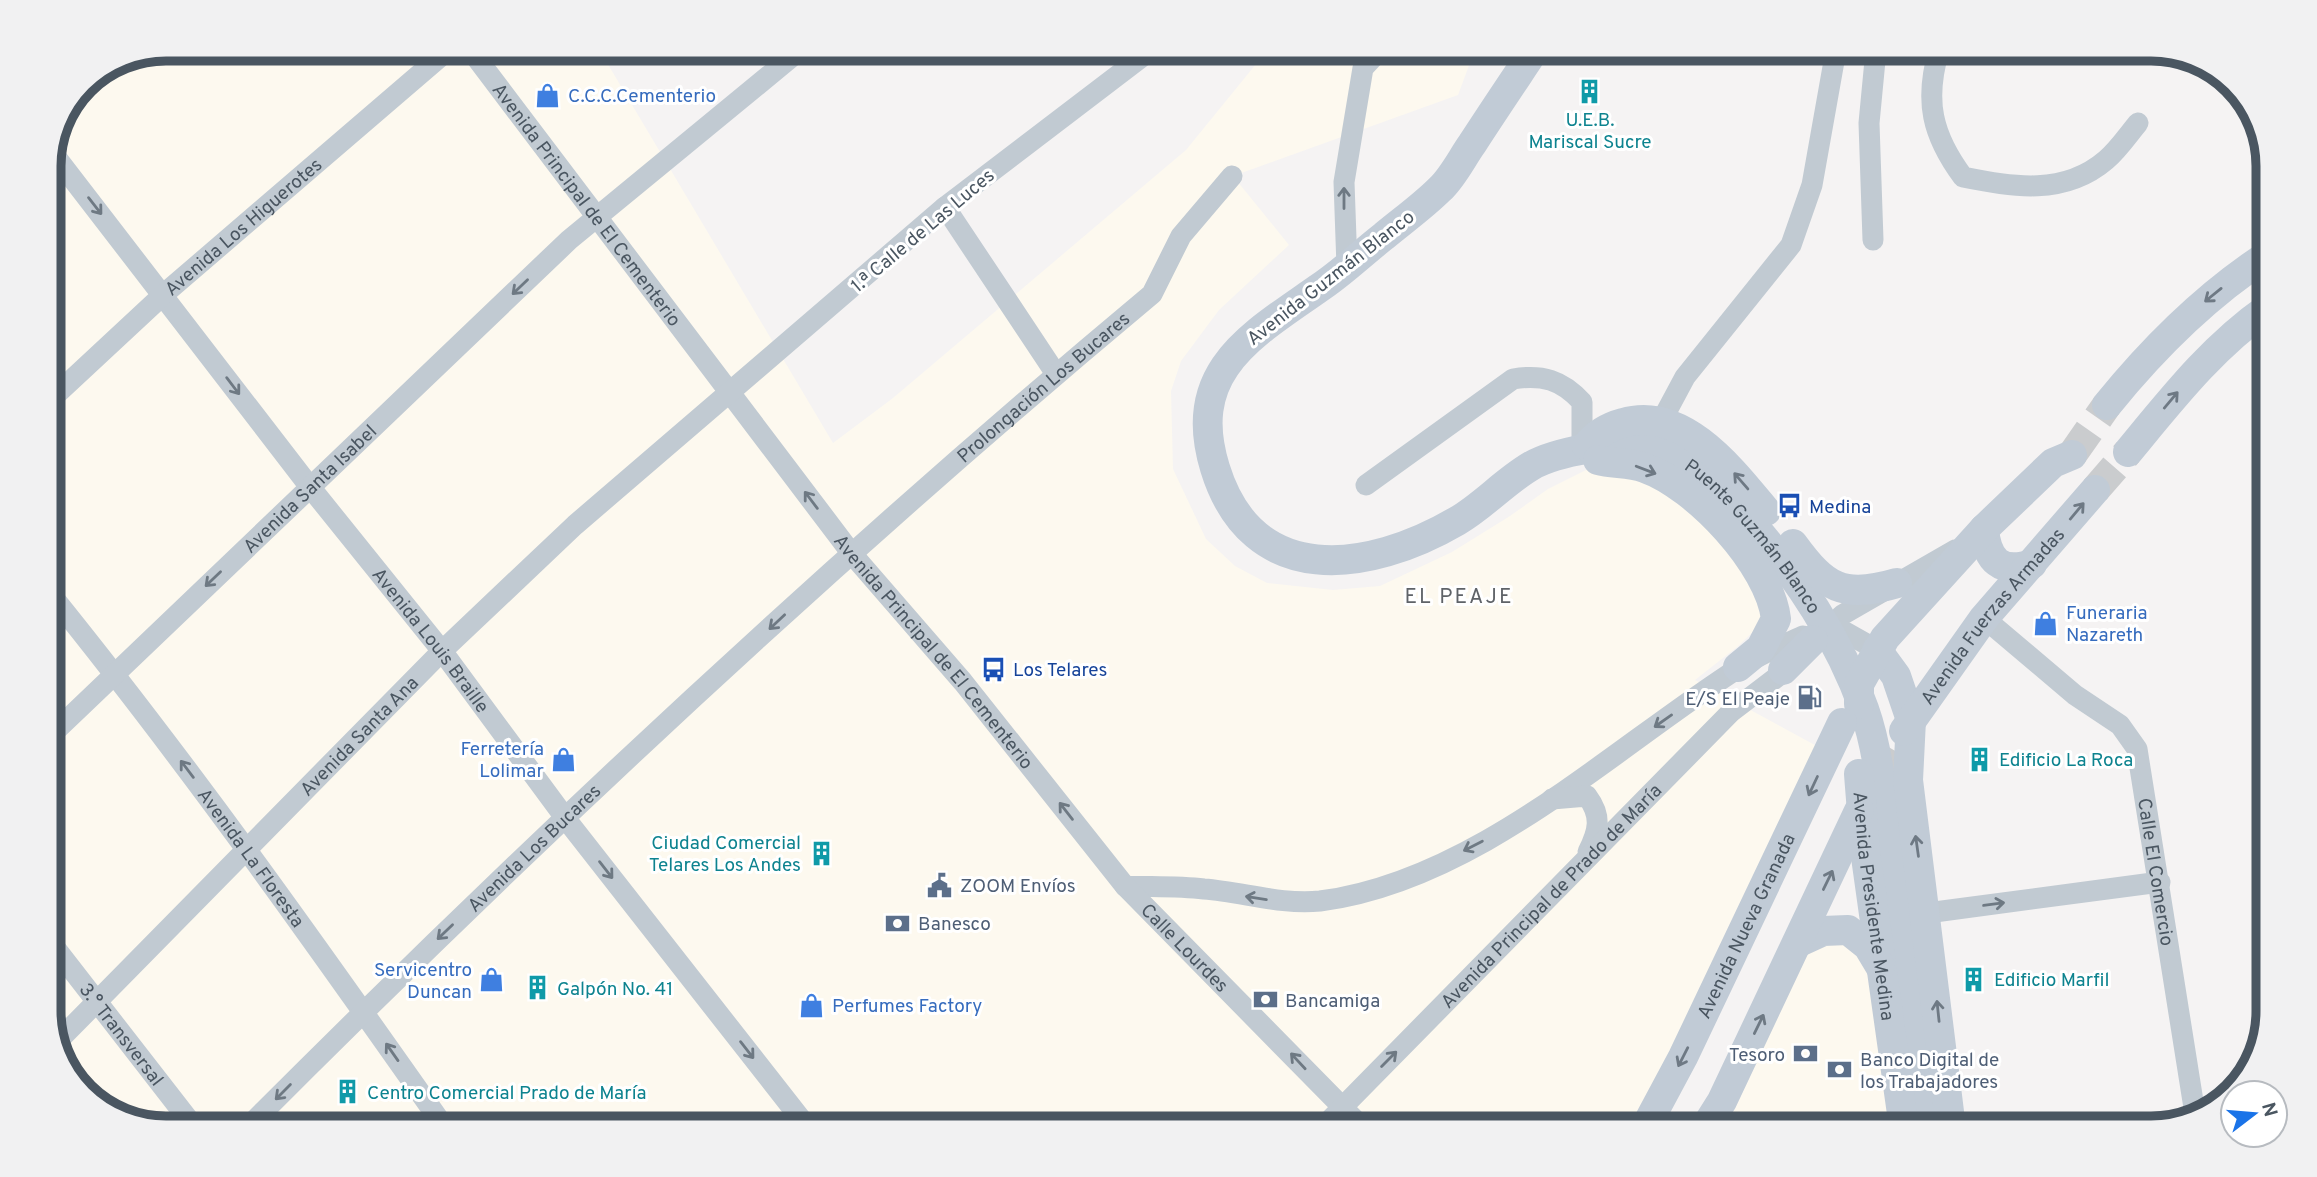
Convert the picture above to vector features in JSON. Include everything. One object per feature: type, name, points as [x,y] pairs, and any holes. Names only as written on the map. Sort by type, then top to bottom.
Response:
[{"type":"street","name":"Avenida Los Higuerotes","points":[[61,390],[164,294],[435,61]]},
{"type":"street","name":"Avenida Principal de El Cementerio","points":[[479,61],[852,554],[963,682],[1125,886]]},
{"type":"street","name":"Avenida Santa Isabel","points":[[61,725],[569,240],[787,61]]},
{"type":"street","name":"1.ª Calle de Las Luces","points":[[706,415],[945,207],[1130,61]]},
{"type":"street","points":[[1347,267],[1344,182],[1363,68],[1370,61]]},
{"type":"street","name":"Avenida Guzmán Blanco","points":[[1527,61],[1443,187],[1347,267],[1261,327],[1222,368],[1211,390],[1206,417],[1215,470],[1228,503],[1251,531],[1296,555],[1349,562],[1384,555],[1417,543],[1462,519],[1531,466],[1582,452],[1607,428],[1644,418],[1662,420]]},
{"type":"street","points":[[1834,61],[1812,185],[1791,244],[1685,377],[1662,420],[1698,440],[1736,475],[1814,573],[1843,590],[1867,591],[1897,583]]},
{"type":"street","points":[[1872,240],[1869,123],[1875,61]]},
{"type":"street","points":[[1936,61],[1930,97],[1941,147],[1963,177],[2011,186],[2063,185],[2106,160],[2138,123]]},
{"type":"street","name":"Avenida Louis Braille","points":[[61,163],[310,487],[442,651],[564,817],[799,1116]]},
{"type":"street","name":"Prolongación Los Bucares","points":[[827,575],[1056,373],[1152,293],[1181,236],[1232,176]]},
{"type":"street","points":[[945,207],[1056,373]]},
{"type":"street","points":[[2107,405],[2161,340],[2211,296],[2256,264]]},
{"type":"street","points":[[2127,452],[2193,374],[2256,316]]},
{"type":"street","points":[[1125,886],[1205,889],[1265,899],[1318,901],[1379,889],[1439,863],[1520,822],[1738,667],[1761,648],[1776,619],[1768,590],[1744,552],[1702,504],[1665,478],[1645,468],[1599,461],[1582,452],[1582,402],[1567,385],[1535,375],[1513,379],[1366,485]]},
{"type":"street","name":"Avenida Santa Ana","points":[[64,1035],[442,651],[633,473],[706,415]]},
{"type":"street","name":"Puente Guzmán Blanco","points":[[1582,452],[1627,444],[1645,446],[1688,463],[1706,476],[1775,551],[1826,632],[1855,706],[1885,825],[1926,1116]]},
{"type":"street","points":[[1855,706],[1877,650],[1987,538],[2053,463],[2072,455]]},
{"type":"street","name":"Avenida Fuerzas Armadas","points":[[1894,746],[1983,618],[2095,490]]},
{"type":"street","points":[[1855,706],[1870,693],[1878,678],[1987,538]]},
{"type":"street","points":[[1987,538],[1990,554],[2001,565],[2018,569],[2032,564]]},
{"type":"street","points":[[1842,615],[1943,558],[1987,538]]},
{"type":"street","name":"Avenida Los Bucares","points":[[259,1116],[564,817],[827,575]]},
{"type":"street","name":"Avenida La Floresta","points":[[61,607],[115,673],[248,850],[437,1116]]},
{"type":"street","name":"Calle El Comercio","points":[[1983,618],[2075,695],[2120,725],[2137,749],[2194,1107]]},
{"type":"street","points":[[1738,667],[1845,632],[1877,650],[1896,676],[1911,720],[1908,780],[1927,913],[1950,1116]]},
{"type":"street","points":[[1783,670],[1814,640]]},
{"type":"street","name":"Avenida Principal de Prado de María","points":[[1333,1116],[1731,712],[1783,670]]},
{"type":"street","name":"Avenida Presidente Medina","points":[[1855,706],[1865,850],[1902,1116]]},
{"type":"street","name":"Avenida Nueva Granada","points":[[1652,1116],[1684,1057],[1855,706]]},
{"type":"street","points":[[1713,1116],[1723,1101],[1877,775]]},
{"type":"street","points":[[1551,799],[1587,796],[1598,810],[1598,830],[1583,864]]},
{"type":"street","points":[[1927,913],[2160,882]]},
{"type":"street","name":"Calle Lourdes","points":[[1125,886],[1252,1012],[1350,1116]]},
{"type":"street","points":[[1799,942],[1831,929],[1848,930],[1868,946],[1882,969]]},
{"type":"street","name":"3.° Transversal","points":[[61,955],[186,1116]]},
{"type":"shaded area","points":[[167,61],[606,61],[833,443],[893,398],[1186,150],[1258,61],[1471,61],[1458,95],[1233,176],[1289,245],[1219,310],[1181,361],[1171,391],[1173,469],[1206,539],[1235,566],[1267,583],[1333,590],[1380,586],[1452,552],[1548,489],[1588,469],[1659,477],[1747,558],[1763,615],[1758,627],[1695,680],[1824,750],[1639,1116],[167,1116],[139,1112],[120,1105],[87,1080],[72,1057],[61,1017],[61,160],[72,120],[97,87],[114,75],[133,67]]},
{"type":"shaded area","points":[[1838,933],[1867,968],[1891,1116],[1732,1116],[1811,946]]},
{"type":"tunnel","points":[[2072,455],[2107,405]]},
{"type":"tunnel","points":[[2095,490],[2128,452]]},
{"type":"tunnel","points":[[1877,775],[1894,746]]},
{"type":"place","name":"U.E.B. Mariscal Sucre","points":[[1590,91]]},
{"type":"place","name":"C.C.C.Cementerio","points":[[548,95]]},
{"type":"place","name":"Medina","points":[[1789,506]]},
{"type":"place","name":"Funeraria Nazareth","points":[[2046,623]]},
{"type":"place","name":"Los Telares","points":[[993,669]]},
{"type":"place","name":"E/S El Peaje","points":[[1810,698]]},
{"type":"place","name":"Ferretería Lolimar","points":[[564,759]]},
{"type":"place","name":"Edificio La Roca","points":[[1979,759]]},
{"type":"place","name":"Ciudad Comercial Telares Los Andes","points":[[821,853]]},
{"type":"place","name":"ZOOM Envíos","points":[[940,885]]},
{"type":"place","name":"Banesco","points":[[898,923]]},
{"type":"place","name":"Edificio Marfil","points":[[1974,979]]},
{"type":"place","name":"Servicentro Duncan","points":[[492,980]]},
{"type":"place","name":"Galpón No. 41","points":[[537,988]]},
{"type":"place","name":"Bancamiga","points":[[1265,1000]]},
{"type":"place","name":"Perfumes Factory","points":[[812,1005]]},
{"type":"place","name":"Tesoro","points":[[1805,1054]]},
{"type":"place","name":"Banco Digital de los Trabajadores","points":[[1840,1070]]},
{"type":"place","name":"Centro Comercial Prado de María","points":[[347,1092]]},
{"type":"district","name":"EL PEAJE","points":[[1459,596]]}]
